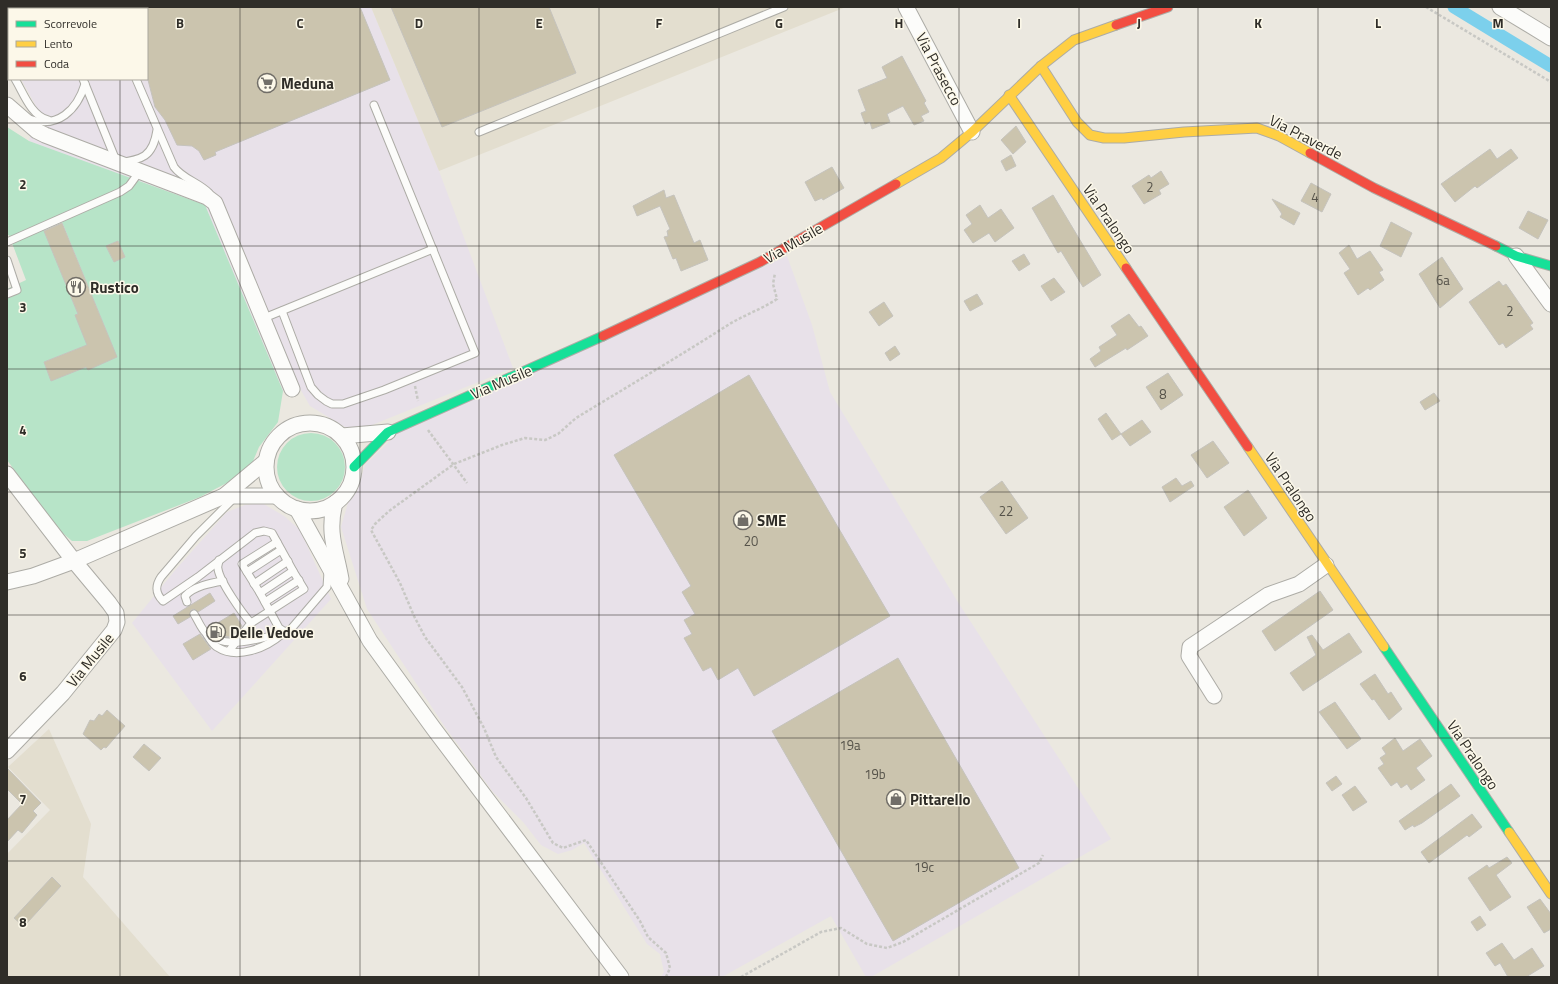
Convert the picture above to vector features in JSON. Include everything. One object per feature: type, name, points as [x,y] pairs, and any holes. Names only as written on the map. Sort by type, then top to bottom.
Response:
[{"type":"street","name":"Via Prasecco","points":[[906,7],[972,132]]},
{"type":"street","name":"Via Musile","points":[[388,432],[650,315],[760,262],[941,158],[972,132],[1041,66],[1074,40],[1168,7]]},
{"type":"street","points":[[1500,7],[1551,38]]},
{"type":"street","name":"Via Praverde","points":[[1041,66],[1077,122],[1090,135],[1104,138],[1124,138],[1184,132],[1257,128],[1279,136],[1374,188],[1516,256],[1551,266]]},
{"type":"street","name":"Via Pralongo","points":[[1009,96],[1326,565],[1551,894]]},
{"type":"street","points":[[7,104],[37,131],[45,135],[207,197],[216,203],[292,390]]},
{"type":"street","points":[[1516,256],[1551,304]]},
{"type":"street","points":[[7,582],[33,576],[74,561],[230,496],[266,462],[274,441],[282,433],[294,425],[318,423],[329,426],[342,436],[352,453],[354,467],[353,476],[348,489],[335,503],[317,510],[297,509],[286,504],[277,496],[268,480],[266,462]]},
{"type":"street","points":[[342,436],[388,432]]},
{"type":"street","points":[[354,467],[388,432]]},
{"type":"street","points":[[7,474],[74,561]]},
{"type":"street","points":[[230,496],[277,496]]},
{"type":"street","points":[[335,503],[331,523],[331,534],[342,588]]},
{"type":"street","points":[[297,509],[342,588],[362,628],[380,655],[621,977]]},
{"type":"street","name":"Via Musile","points":[[7,751],[63,693],[114,630],[117,622],[116,613],[109,603],[74,561]]},
{"type":"street","points":[[1214,696],[1189,656],[1190,647],[1268,595],[1299,584],[1326,565]]},
{"type":"lane","points":[[479,132],[784,7]]},
{"type":"lane","points":[[16,80],[33,110],[41,117],[50,120]]},
{"type":"lane","points":[[136,80],[170,159],[178,172],[201,186],[211,195],[216,203]]},
{"type":"lane","points":[[21,116],[32,120],[50,120],[64,116],[73,109],[80,99],[84,81]]},
{"type":"lane","points":[[84,81],[117,163],[133,161],[144,157],[153,145],[157,130]]},
{"type":"lane","points":[[282,311],[312,388],[318,396],[332,404],[343,404],[353,401],[475,353],[374,105]]},
{"type":"lane","points":[[7,242],[120,192],[129,186],[140,171]]},
{"type":"lane","points":[[264,318],[433,250]]},
{"type":"lane","points":[[7,260],[17,290],[7,294]]},
{"type":"lane","points":[[229,651],[251,623],[304,589],[272,533],[264,531],[255,533],[164,602],[156,593],[156,584],[230,496]]},
{"type":"lane","points":[[277,542],[242,564],[279,628],[285,632]]},
{"type":"lane","points":[[247,572],[282,550]]},
{"type":"lane","points":[[219,560],[218,569],[223,581],[251,623]]},
{"type":"lane","points":[[254,584],[288,561]]},
{"type":"lane","points":[[194,614],[217,647],[233,653],[249,651],[264,646],[291,629],[327,588],[329,577],[327,564]]},
{"type":"lane","points":[[260,593],[293,571]]},
{"type":"lane","points":[[265,602],[299,580]]},
{"type":"lane","points":[[179,591],[188,604],[185,596],[187,593],[197,588],[223,581]]},
{"type":"lane","points":[[206,633],[225,642],[236,642],[285,632]]},
{"type":"path","points":[[1426,7],[1551,82]]},
{"type":"path","points":[[666,977],[670,968],[666,953],[648,938],[640,921],[586,840],[563,848],[553,843],[546,834],[526,798],[496,757],[484,728],[462,687],[425,637],[371,530],[375,524],[389,511],[454,464],[525,438],[545,440],[558,434],[576,418],[729,325],[777,299],[773,284],[774,276],[778,268]]},
{"type":"path","points":[[414,378],[419,409],[428,431],[467,483]]},
{"type":"path","points":[[741,977],[822,932],[841,928],[867,944],[887,948],[903,942],[1038,863],[1043,855]]},
{"type":"shaded area","points":[[7,7],[371,7],[439,171],[513,368],[367,427],[345,427],[310,406],[299,387],[283,391],[205,205],[29,141],[37,108],[22,80],[148,80],[148,8],[8,8],[8,54]]},
{"type":"shaded area","points":[[371,7],[846,7],[439,171]]},
{"type":"shaded area","points":[[787,256],[812,325],[830,392],[956,599],[1111,839],[871,977],[866,977],[831,916],[722,977],[661,977],[664,972],[660,954],[647,944],[584,843],[572,850],[558,854],[541,845],[523,822],[493,792],[445,727],[367,609],[341,527],[348,503],[357,491],[365,465],[398,433]]},
{"type":"shaded area","points":[[262,503],[284,516],[300,530],[331,599],[212,731],[132,623],[177,568],[227,512],[245,505]]},
{"type":"shaded area","points":[[49,729],[91,824],[83,877],[170,977],[7,977],[7,854],[50,810],[8,767]]},
{"type":"green space","points":[[7,127],[29,141],[205,205],[283,391],[278,422],[259,447],[253,461],[242,475],[200,497],[87,541],[72,541],[59,530],[7,460],[7,289],[26,280],[9,235],[7,235]],"holes":[[[62,222],[108,335],[75,315],[78,314],[44,230]],[[118,241],[125,257],[114,261],[106,246]],[[79,348],[86,367],[51,380],[44,362]]]},
{"type":"green space","points":[[311,433],[324,436],[335,443],[342,454],[345,467],[342,480],[335,491],[324,498],[311,501],[298,498],[287,491],[280,480],[277,467],[280,454],[287,443],[298,436]]},
{"type":"building","name":"Meduna","points":[[360,7],[390,80],[215,152],[216,155],[204,160],[199,151],[192,146],[177,145],[165,120],[155,107],[148,80],[147,8]]},
{"type":"building","points":[[391,7],[549,7],[576,73],[442,127]]},
{"type":"building","points":[[902,56],[926,101],[924,103],[929,112],[921,116],[924,121],[914,125],[903,106],[887,114],[890,122],[872,129],[870,122],[865,124],[861,113],[866,111],[858,90],[887,78],[882,67]]},
{"type":"building","points":[[1016,126],[1026,142],[1013,154],[1001,140]]},
{"type":"building","points":[[1490,149],[1497,159],[1511,149],[1518,158],[1477,188],[1475,186],[1455,202],[1441,184]]},
{"type":"building","points":[[1011,155],[1016,166],[1006,171],[1001,161]]},
{"type":"building","points":[[832,167],[844,188],[823,200],[822,198],[815,201],[805,182]]},
{"type":"building","points":[[1161,171],[1169,184],[1159,190],[1161,194],[1144,204],[1132,186],[1149,175],[1151,178]]},
{"type":"building","points":[[1311,183],[1331,194],[1322,212],[1301,201]]},
{"type":"building","points":[[664,190],[666,198],[674,195],[694,243],[700,240],[708,260],[681,271],[676,258],[673,259],[664,237],[668,236],[667,231],[670,229],[660,206],[637,216],[633,206]]},
{"type":"building","points":[[1053,195],[1101,275],[1083,287],[1061,251],[1058,253],[1032,208]]},
{"type":"building","points":[[1272,199],[1300,213],[1294,225],[1280,217],[1282,214]]},
{"type":"building","points":[[980,205],[988,218],[1001,209],[1014,228],[995,242],[989,233],[973,243],[964,230],[972,224],[966,215]]},
{"type":"building","points":[[1528,211],[1548,220],[1538,239],[1519,228]]},
{"type":"building","points":[[1391,222],[1412,233],[1401,257],[1380,246]]},
{"type":"building","points":[[62,223],[117,357],[88,370],[86,367],[51,381],[44,362],[87,345],[75,315],[78,314],[44,231]]},
{"type":"building","points":[[118,241],[125,257],[114,262],[106,246]]},
{"type":"building","points":[[1349,245],[1357,259],[1370,251],[1383,270],[1379,272],[1384,280],[1370,290],[1368,288],[1358,295],[1344,273],[1350,269],[1339,253]]},
{"type":"building","points":[[1024,254],[1030,264],[1019,271],[1012,261]]},
{"type":"building","points":[[1442,257],[1463,289],[1440,308],[1419,274]]},
{"type":"building","points":[[1054,278],[1065,292],[1051,301],[1041,286]]},
{"type":"building","points":[[1499,281],[1503,286],[1506,284],[1533,323],[1530,325],[1533,329],[1506,348],[1503,343],[1499,345],[1469,302]]},
{"type":"building","points":[[977,294],[983,304],[970,311],[964,301]]},
{"type":"building","points":[[884,302],[893,316],[879,326],[869,312]]},
{"type":"building","points":[[1129,314],[1139,327],[1141,326],[1148,336],[1127,350],[1126,348],[1095,367],[1090,359],[1101,351],[1099,347],[1117,335],[1111,326]]},
{"type":"building","points":[[895,346],[900,354],[890,361],[885,353]]},
{"type":"building","points":[[1168,373],[1183,395],[1161,410],[1146,387]]},
{"type":"building","name":"SME","points":[[749,375],[890,616],[754,696],[738,668],[718,680],[711,667],[703,671],[684,638],[692,634],[684,620],[695,614],[682,592],[691,586],[614,455]]},
{"type":"building","points":[[1434,393],[1440,401],[1425,410],[1420,402]]},
{"type":"building","points":[[1106,413],[1121,434],[1112,440],[1098,419]]},
{"type":"building","points":[[1142,420],[1151,432],[1130,446],[1121,434]]},
{"type":"building","points":[[1213,441],[1229,463],[1207,478],[1191,455]]},
{"type":"building","points":[[1176,478],[1182,486],[1191,481],[1194,486],[1170,502],[1162,487]]},
{"type":"building","points":[[1002,481],[1028,518],[1006,534],[980,497]]},
{"type":"building","points":[[1248,490],[1267,518],[1244,536],[1224,507]]},
{"type":"building","points":[[1320,591],[1333,610],[1275,651],[1262,631]]},
{"type":"building","points":[[210,593],[215,601],[198,612],[194,609],[191,610],[190,617],[178,624],[173,616]]},
{"type":"building","points":[[234,613],[242,626],[230,637],[224,636],[209,628]]},
{"type":"building","points":[[1349,633],[1362,652],[1303,691],[1290,673],[1316,655],[1307,637],[1312,635],[1323,650]]},
{"type":"building","points":[[200,634],[211,649],[193,660],[183,644]]},
{"type":"building","name":"Pittarello","points":[[898,658],[1019,868],[893,941],[772,731]]},
{"type":"building","points":[[1375,674],[1388,694],[1391,692],[1402,709],[1389,720],[1374,699],[1372,700],[1360,684]]},
{"type":"building","points":[[1335,702],[1361,739],[1347,749],[1319,712]]},
{"type":"building","points":[[107,710],[125,726],[106,748],[104,747],[101,750],[83,734],[90,720],[94,721],[99,714],[102,716]]},
{"type":"building","points":[[1395,738],[1403,751],[1420,739],[1432,756],[1416,768],[1425,780],[1411,790],[1407,784],[1401,788],[1397,782],[1391,786],[1378,768],[1384,764],[1380,758],[1386,754],[1382,748]]},
{"type":"building","points":[[144,744],[161,758],[149,771],[133,757]]},
{"type":"building","points":[[7,768],[41,803],[33,811],[37,815],[22,833],[18,830],[7,842],[7,820],[22,804],[7,789]]},
{"type":"building","points":[[1336,776],[1342,784],[1332,791],[1326,783]]},
{"type":"building","points":[[1451,784],[1460,796],[1422,823],[1414,827],[1413,825],[1405,830],[1399,821]]},
{"type":"building","points":[[1355,786],[1367,802],[1353,811],[1342,795]]},
{"type":"building","points":[[1472,814],[1482,827],[1469,837],[1467,835],[1429,863],[1421,852]]},
{"type":"building","points":[[1507,857],[1512,863],[1496,875],[1511,897],[1490,911],[1468,878],[1487,865],[1489,868]]},
{"type":"building","points":[[52,877],[61,886],[27,923],[21,924],[14,918]]},
{"type":"building","points":[[1540,899],[1551,914],[1551,929],[1544,933],[1527,907]]},
{"type":"building","points":[[1480,916],[1486,925],[1477,931],[1471,922]]},
{"type":"building","points":[[1502,943],[1514,960],[1532,948],[1544,966],[1526,977],[1508,977],[1500,963],[1495,966],[1486,953]]},
{"type":"waterway","points":[[1454,7],[1551,66]]},
{"type":"traffic: fast","points":[[1496,246],[1516,256],[1551,266]]},
{"type":"traffic: fast","points":[[354,467],[388,432],[603,336]]},
{"type":"traffic: fast","points":[[1384,647],[1509,832]]},
{"type":"traffic: slow","points":[[896,184],[941,158],[972,132],[1041,66],[1074,40],[1116,25]]},
{"type":"traffic: slow","points":[[1041,66],[1077,122],[1090,135],[1104,138],[1124,138],[1184,132],[1257,128],[1279,136],[1310,153]]},
{"type":"traffic: slow","points":[[1009,95],[1126,268]]},
{"type":"traffic: slow","points":[[1248,447],[1384,647]]},
{"type":"traffic: slow","points":[[1509,832],[1551,894]]},
{"type":"traffic: jam","points":[[1116,25],[1168,7]]},
{"type":"traffic: jam","points":[[1310,153],[1374,188],[1496,246]]},
{"type":"traffic: jam","points":[[603,336],[760,262],[896,184]]},
{"type":"traffic: jam","points":[[1126,268],[1248,447]]},
{"type":"place","name":"Meduna","points":[[267,83]]},
{"type":"place","name":"Rustico","points":[[76,287]]},
{"type":"place","name":"SME","points":[[743,520]]},
{"type":"place","name":"Delle Vedove","points":[[216,632]]},
{"type":"place","name":"Pittarello","points":[[896,799]]}]
